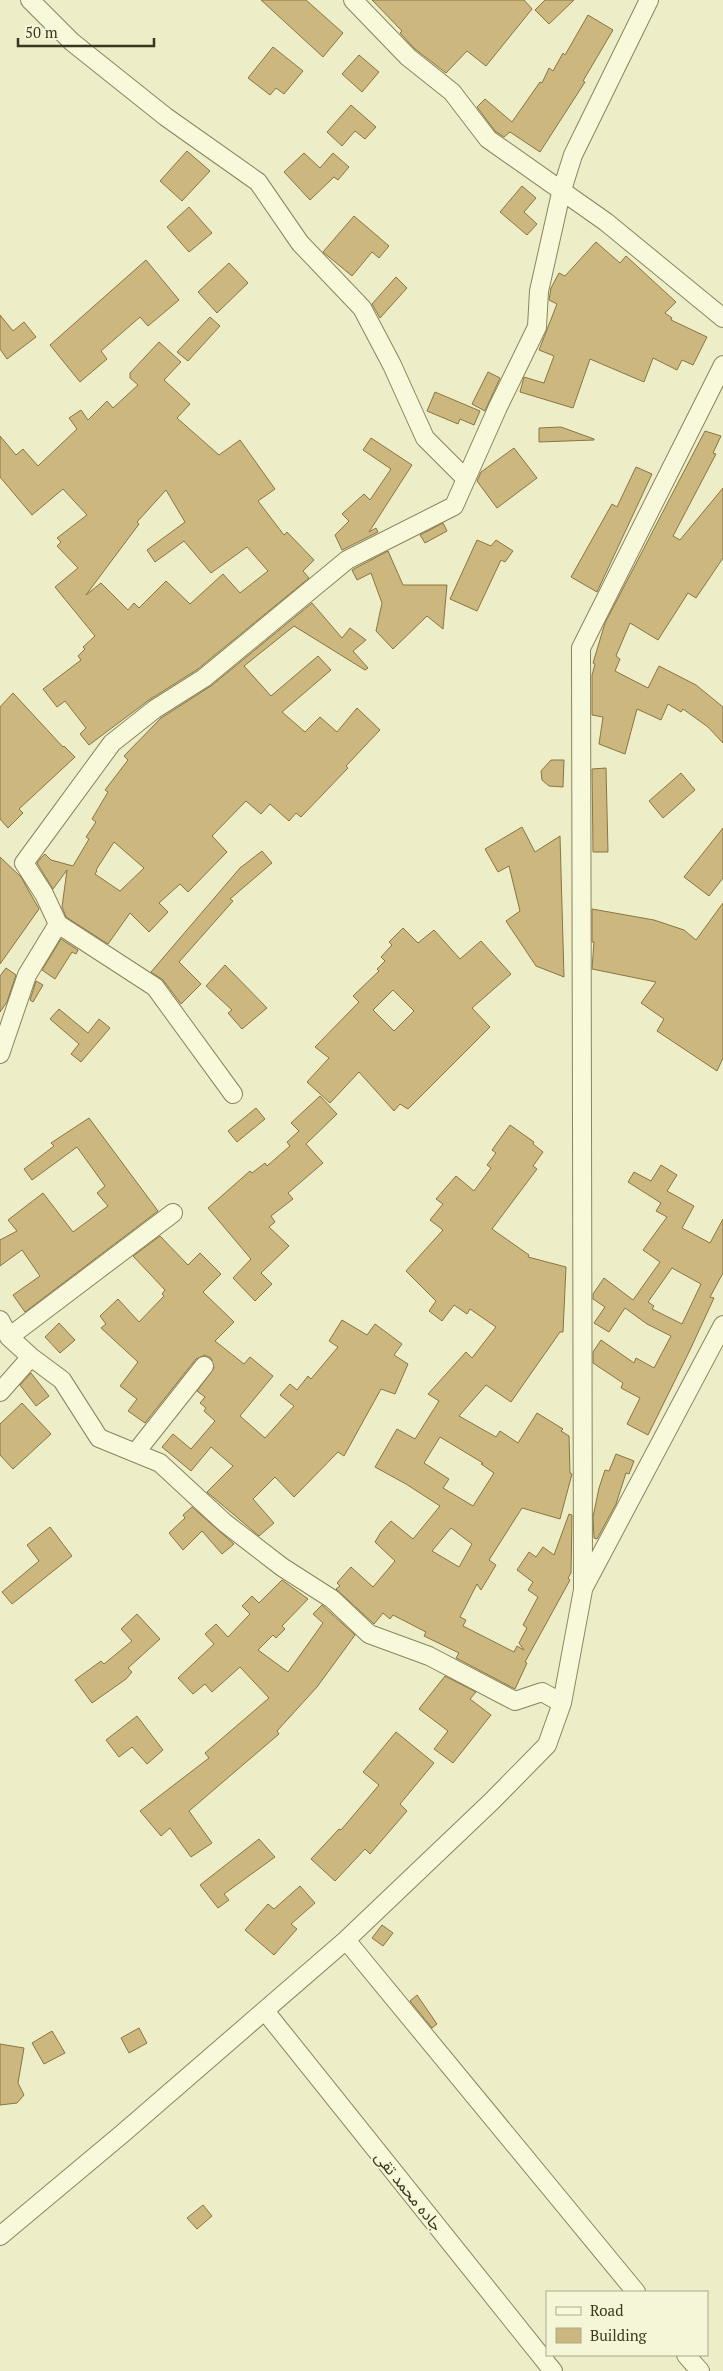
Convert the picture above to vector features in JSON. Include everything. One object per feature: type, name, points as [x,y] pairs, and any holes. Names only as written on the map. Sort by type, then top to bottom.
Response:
[{"type":"street","points":[[30,0],[72,42],[166,117],[258,182],[300,243],[362,308],[392,366],[425,438],[465,478]]},
{"type":"street","points":[[353,0],[408,57],[452,92],[488,139],[561,193],[606,222],[723,318]]},
{"type":"street","points":[[233,1094],[155,987],[58,924],[44,894],[24,863],[112,742],[155,709],[204,678],[347,560],[454,506],[465,478],[537,328],[539,291],[561,193],[573,156],[649,0]]},
{"type":"street","points":[[0,2236],[346,1940],[492,1801],[547,1745],[562,1703],[582,1590],[580,648],[723,365]]},
{"type":"street","points":[[0,1054],[26,975],[58,924]]},
{"type":"street","points":[[10,1336],[173,1213]]},
{"type":"street","points":[[0,1320],[10,1336],[31,1357],[62,1380],[99,1438],[160,1463],[225,1523],[282,1567],[332,1599],[369,1634],[430,1656],[516,1701],[542,1692],[562,1703]]},
{"type":"street","points":[[582,1590],[723,1325]]},
{"type":"street","points":[[0,1392],[31,1357]]},
{"type":"street","points":[[136,1452],[204,1366]]},
{"type":"street","points":[[346,1940],[635,2291]]},
{"type":"street","name":"جاده محمد تقی","points":[[264,2011],[553,2371]]},
{"type":"street","points":[[687,2356],[700,2371]]},
{"type":"building","points":[[261,0],[306,0],[343,33],[323,57]]},
{"type":"building","points":[[372,0],[524,0],[532,9],[486,66],[467,51],[446,73],[415,49],[400,33],[402,31]]},
{"type":"building","points":[[545,0],[574,0],[549,24],[535,10]]},
{"type":"building","points":[[588,15],[613,30],[583,81],[585,82],[540,152],[510,132],[504,137],[495,131],[477,107],[485,99],[512,122],[540,82],[542,83],[549,68],[553,71],[563,53],[565,55]]},
{"type":"building","points":[[273,47],[303,71],[284,94],[276,88],[270,95],[248,78]]},
{"type":"building","points":[[359,55],[379,72],[362,92],[342,74]]},
{"type":"building","points":[[351,105],[376,127],[365,139],[355,131],[342,146],[327,132]]},
{"type":"building","points":[[187,151],[210,171],[182,201],[160,181]]},
{"type":"building","points":[[304,153],[320,168],[333,153],[349,167],[338,180],[334,177],[310,200],[284,172]]},
{"type":"building","points":[[522,186],[536,198],[524,212],[537,224],[527,235],[500,212]]},
{"type":"building","points":[[189,207],[212,233],[189,252],[167,227]]},
{"type":"building","points":[[354,216],[389,246],[379,258],[372,252],[352,276],[323,252]]},
{"type":"building","points":[[596,242],[620,263],[626,256],[676,302],[665,313],[672,318],[671,320],[707,337],[693,365],[682,360],[677,370],[653,358],[644,382],[590,359],[573,408],[520,392],[524,377],[544,383],[554,356],[539,350],[557,304],[549,300],[551,288],[559,273],[565,276]]},
{"type":"building","points":[[146,260],[179,300],[148,326],[140,317],[101,351],[107,359],[80,382],[50,345]]},
{"type":"building","points":[[229,263],[248,283],[217,313],[198,292]]},
{"type":"building","points":[[396,277],[407,288],[380,318],[372,304]]},
{"type":"building","points":[[0,315],[13,331],[24,322],[36,337],[7,359],[0,349]]},
{"type":"building","points":[[210,317],[220,326],[188,361],[177,352]]},
{"type":"building","points":[[159,342],[181,362],[164,380],[190,404],[177,418],[219,455],[240,440],[275,489],[258,501],[284,535],[287,532],[314,560],[303,571],[309,578],[198,669],[149,700],[89,745],[80,734],[86,728],[65,701],[57,707],[43,689],[81,660],[78,656],[85,649],[83,647],[95,636],[55,587],[78,568],[57,546],[61,542],[57,538],[87,515],[63,489],[32,515],[0,477],[0,436],[16,455],[23,449],[38,466],[77,429],[69,418],[81,410],[88,420],[107,401],[113,408],[138,385],[130,378],[130,373]],"holes":[[[166,490],[185,522],[147,550],[155,562],[184,541],[211,573],[247,547],[268,571],[240,593],[223,574],[190,604],[166,581],[139,608],[134,603],[128,610],[101,583],[86,595],[139,524],[137,522]]]},
{"type":"building","points":[[488,372],[500,378],[485,411],[472,404]]},
{"type":"building","points":[[435,392],[480,411],[474,425],[460,419],[458,424],[427,411]]},
{"type":"building","points":[[561,427],[594,440],[539,442],[539,428]]},
{"type":"building","points":[[705,431],[721,436],[713,453],[716,454],[673,536],[680,540],[723,488],[723,558],[696,598],[688,593],[658,640],[630,623],[616,656],[620,659],[615,671],[648,688],[659,666],[696,685],[723,707],[723,743],[708,727],[683,709],[681,712],[668,704],[661,720],[637,709],[625,754],[599,744],[603,717],[592,715],[592,675],[595,664],[593,663],[605,623]]},
{"type":"building","points":[[371,438],[412,465],[369,532],[376,528],[378,532],[342,550],[335,535],[349,521],[342,514],[364,494],[370,500],[391,469],[363,450]]},
{"type":"building","points":[[514,448],[537,478],[497,508],[477,481],[481,472]]},
{"type":"building","points":[[636,467],[652,474],[597,592],[571,577],[612,504],[617,507]]},
{"type":"building","points":[[443,523],[447,531],[425,543],[420,535]]},
{"type":"building","points":[[477,540],[491,546],[496,540],[513,551],[505,562],[501,560],[477,611],[450,599]]},
{"type":"building","points":[[388,551],[403,585],[447,585],[443,629],[427,616],[393,649],[376,631],[382,603],[371,573],[357,580],[352,570]]},
{"type":"building","points":[[312,603],[342,638],[350,628],[366,640],[353,651],[368,668],[365,670],[294,626],[244,666],[271,696],[318,656],[331,670],[282,712],[305,732],[320,717],[337,732],[357,708],[380,730],[346,766],[348,768],[301,817],[296,813],[289,821],[270,804],[261,814],[246,801],[212,836],[227,852],[188,892],[180,884],[159,903],[168,912],[149,932],[130,913],[108,944],[66,917],[62,907],[67,870],[53,889],[37,863],[45,854],[51,860],[73,866],[89,839],[86,837],[96,822],[92,819],[108,792],[105,790],[128,760],[124,756],[161,718],[211,686]],"holes":[[[114,842],[144,868],[120,891],[95,874]]]},
{"type":"building","points":[[13,693],[63,747],[75,757],[19,809],[23,813],[8,828],[0,819],[0,707]]},
{"type":"building","points":[[551,760],[564,760],[563,787],[549,786],[542,780],[541,771]]},
{"type":"building","points":[[606,768],[608,852],[593,852],[592,769]]},
{"type":"building","points":[[681,773],[695,790],[663,818],[649,801]]},
{"type":"building","points":[[522,827],[535,852],[560,836],[564,977],[536,966],[506,921],[520,911],[509,866],[498,872],[485,849]]},
{"type":"building","points":[[723,828],[723,878],[709,896],[684,877]]},
{"type":"building","points":[[262,851],[272,863],[230,899],[233,901],[179,962],[201,984],[181,1004],[163,980],[151,972],[240,868]]},
{"type":"building","points":[[0,857],[21,877],[39,909],[0,964]]},
{"type":"building","points":[[723,903],[723,1058],[717,1071],[657,1031],[664,1019],[641,1003],[656,982],[592,969],[594,942],[592,942],[592,909],[654,920],[684,930],[696,940]]},
{"type":"building","points":[[403,928],[418,943],[434,930],[460,959],[481,941],[511,974],[472,1008],[490,1027],[408,1109],[400,1104],[394,1111],[359,1072],[330,1103],[307,1082],[329,1058],[315,1047],[359,1002],[353,996],[379,971],[377,969],[385,961],[381,957],[392,945],[389,942]],"holes":[[[393,990],[414,1011],[394,1031],[373,1010]]]},
{"type":"building","points":[[61,939],[78,950],[76,954],[72,952],[55,979],[42,970]]},
{"type":"building","points":[[225,965],[267,1008],[242,1029],[228,1013],[232,1010],[206,986]]},
{"type":"building","points":[[6,968],[16,975],[7,1002],[0,1012],[0,976]]},
{"type":"building","points":[[36,981],[43,985],[33,1002],[30,1000]]},
{"type":"building","points":[[59,1009],[88,1033],[99,1019],[110,1028],[81,1062],[71,1054],[79,1044],[50,1019]]},
{"type":"building","points":[[320,1096],[337,1114],[306,1144],[323,1163],[288,1193],[293,1199],[271,1216],[275,1222],[269,1227],[289,1246],[261,1273],[272,1284],[255,1301],[233,1278],[251,1259],[208,1208],[250,1171],[252,1173],[265,1163],[267,1166],[290,1146],[287,1142],[299,1131],[291,1123]]},
{"type":"building","points":[[256,1108],[265,1119],[237,1142],[228,1131]]},
{"type":"building","points":[[89,1118],[158,1211],[25,1312],[13,1295],[40,1276],[22,1250],[0,1266],[0,1240],[17,1231],[8,1220],[43,1193],[73,1232],[108,1206],[97,1193],[105,1186],[77,1147],[32,1180],[24,1169],[54,1146],[51,1143]]},
{"type":"building","points":[[510,1125],[534,1142],[533,1144],[543,1152],[533,1166],[537,1169],[492,1229],[529,1255],[528,1257],[566,1267],[563,1332],[560,1332],[511,1402],[486,1385],[459,1416],[496,1437],[500,1431],[518,1443],[537,1413],[563,1429],[561,1431],[569,1436],[570,1473],[572,1474],[560,1519],[522,1508],[489,1560],[496,1565],[481,1590],[477,1584],[460,1617],[466,1620],[463,1626],[514,1652],[517,1646],[524,1650],[519,1643],[527,1628],[523,1625],[538,1597],[528,1590],[533,1582],[517,1570],[529,1552],[536,1557],[543,1547],[554,1555],[569,1514],[572,1515],[571,1573],[568,1578],[570,1580],[525,1662],[527,1663],[515,1689],[456,1658],[459,1653],[424,1636],[426,1632],[393,1615],[390,1619],[383,1613],[374,1624],[336,1589],[340,1586],[337,1583],[351,1567],[373,1587],[395,1561],[375,1542],[381,1532],[391,1521],[413,1539],[440,1506],[375,1467],[397,1429],[415,1439],[439,1401],[428,1394],[466,1352],[472,1358],[496,1327],[470,1309],[467,1314],[454,1305],[442,1321],[429,1311],[436,1301],[406,1271],[443,1230],[430,1220],[443,1204],[436,1199],[456,1176],[474,1191],[491,1168],[487,1165],[496,1153],[492,1150]],"holes":[[[440,1437],[483,1463],[481,1464],[494,1473],[473,1506],[443,1488],[449,1479],[424,1463]],[[451,1528],[472,1544],[459,1567],[432,1551]]]},
{"type":"building","points":[[661,1165],[677,1175],[667,1191],[694,1206],[682,1228],[710,1243],[723,1219],[723,1273],[710,1297],[714,1298],[689,1352],[648,1435],[627,1424],[640,1398],[621,1388],[623,1383],[593,1363],[593,1352],[601,1340],[634,1363],[636,1358],[654,1368],[671,1336],[647,1324],[625,1308],[609,1332],[594,1323],[605,1307],[593,1299],[593,1294],[604,1278],[633,1300],[660,1262],[643,1250],[667,1217],[656,1211],[661,1203],[628,1182],[634,1172],[651,1181]],"holes":[[[672,1268],[701,1284],[682,1324],[652,1309],[654,1306],[648,1302]]]},
{"type":"building","points":[[160,1236],[188,1265],[200,1253],[221,1274],[203,1292],[234,1322],[215,1341],[244,1364],[250,1357],[273,1376],[240,1416],[265,1438],[294,1406],[280,1395],[290,1384],[297,1390],[308,1376],[311,1379],[338,1347],[329,1341],[342,1320],[367,1335],[375,1324],[402,1344],[394,1355],[408,1364],[395,1394],[381,1389],[344,1456],[338,1452],[294,1497],[275,1477],[253,1499],[274,1523],[259,1536],[207,1492],[233,1466],[211,1447],[191,1471],[162,1447],[173,1434],[191,1449],[215,1421],[204,1411],[206,1408],[200,1403],[205,1397],[197,1391],[214,1368],[211,1358],[205,1355],[196,1359],[145,1423],[128,1411],[137,1399],[120,1386],[138,1362],[101,1328],[106,1324],[100,1316],[118,1299],[139,1322],[164,1296],[162,1294],[165,1290],[133,1256]]},
{"type":"building","points":[[59,1323],[75,1340],[60,1353],[45,1337]]},
{"type":"building","points":[[31,1373],[49,1396],[36,1406],[20,1385]]},
{"type":"building","points":[[22,1403],[51,1434],[13,1469],[0,1455],[0,1424]]},
{"type":"building","points":[[616,1454],[634,1461],[629,1474],[626,1473],[616,1504],[597,1539],[594,1538],[593,1517],[599,1488],[605,1470],[609,1471]]},
{"type":"building","points":[[192,1507],[234,1544],[222,1554],[202,1531],[183,1550],[169,1533],[185,1518],[183,1515]]},
{"type":"building","points":[[50,1527],[72,1556],[12,1604],[2,1592],[39,1561],[27,1545]]},
{"type":"building","points":[[282,1580],[308,1599],[282,1626],[285,1629],[276,1638],[273,1635],[258,1650],[288,1672],[323,1623],[313,1614],[322,1605],[355,1635],[317,1687],[277,1731],[279,1734],[189,1811],[212,1843],[191,1857],[170,1828],[161,1836],[140,1811],[209,1758],[205,1753],[269,1698],[240,1667],[212,1692],[205,1684],[193,1694],[178,1678],[214,1644],[205,1634],[216,1624],[228,1637],[250,1614],[242,1606],[252,1596],[259,1603]]},
{"type":"building","points":[[137,1614],[160,1639],[128,1668],[132,1672],[126,1679],[92,1703],[75,1680],[101,1661],[104,1664],[132,1641],[121,1629]]},
{"type":"building","points":[[445,1676],[476,1692],[470,1699],[491,1715],[453,1763],[434,1749],[448,1731],[419,1709]]},
{"type":"building","points":[[137,1716],[163,1750],[147,1764],[132,1747],[119,1757],[106,1740]]},
{"type":"building","points":[[396,1732],[434,1763],[400,1804],[407,1811],[370,1854],[365,1849],[335,1881],[311,1859],[339,1829],[341,1830],[379,1785],[363,1772]]},
{"type":"building","points":[[259,1839],[275,1857],[224,1894],[229,1900],[218,1908],[200,1885]]},
{"type":"building","points":[[300,1886],[315,1903],[291,1924],[297,1929],[274,1955],[245,1930],[268,1904],[274,1909]]},
{"type":"building","points":[[382,1925],[393,1933],[383,1946],[372,1938]]},
{"type":"building","points":[[417,1995],[437,2024],[432,2028],[410,2001]]},
{"type":"building","points":[[139,2028],[147,2043],[129,2053],[121,2038]]},
{"type":"building","points":[[52,2031],[65,2053],[44,2064],[32,2043]]},
{"type":"building","points":[[0,2044],[24,2048],[18,2083],[24,2095],[17,2103],[0,2105]]},
{"type":"building","points":[[203,2205],[212,2216],[197,2229],[187,2218]]}]
